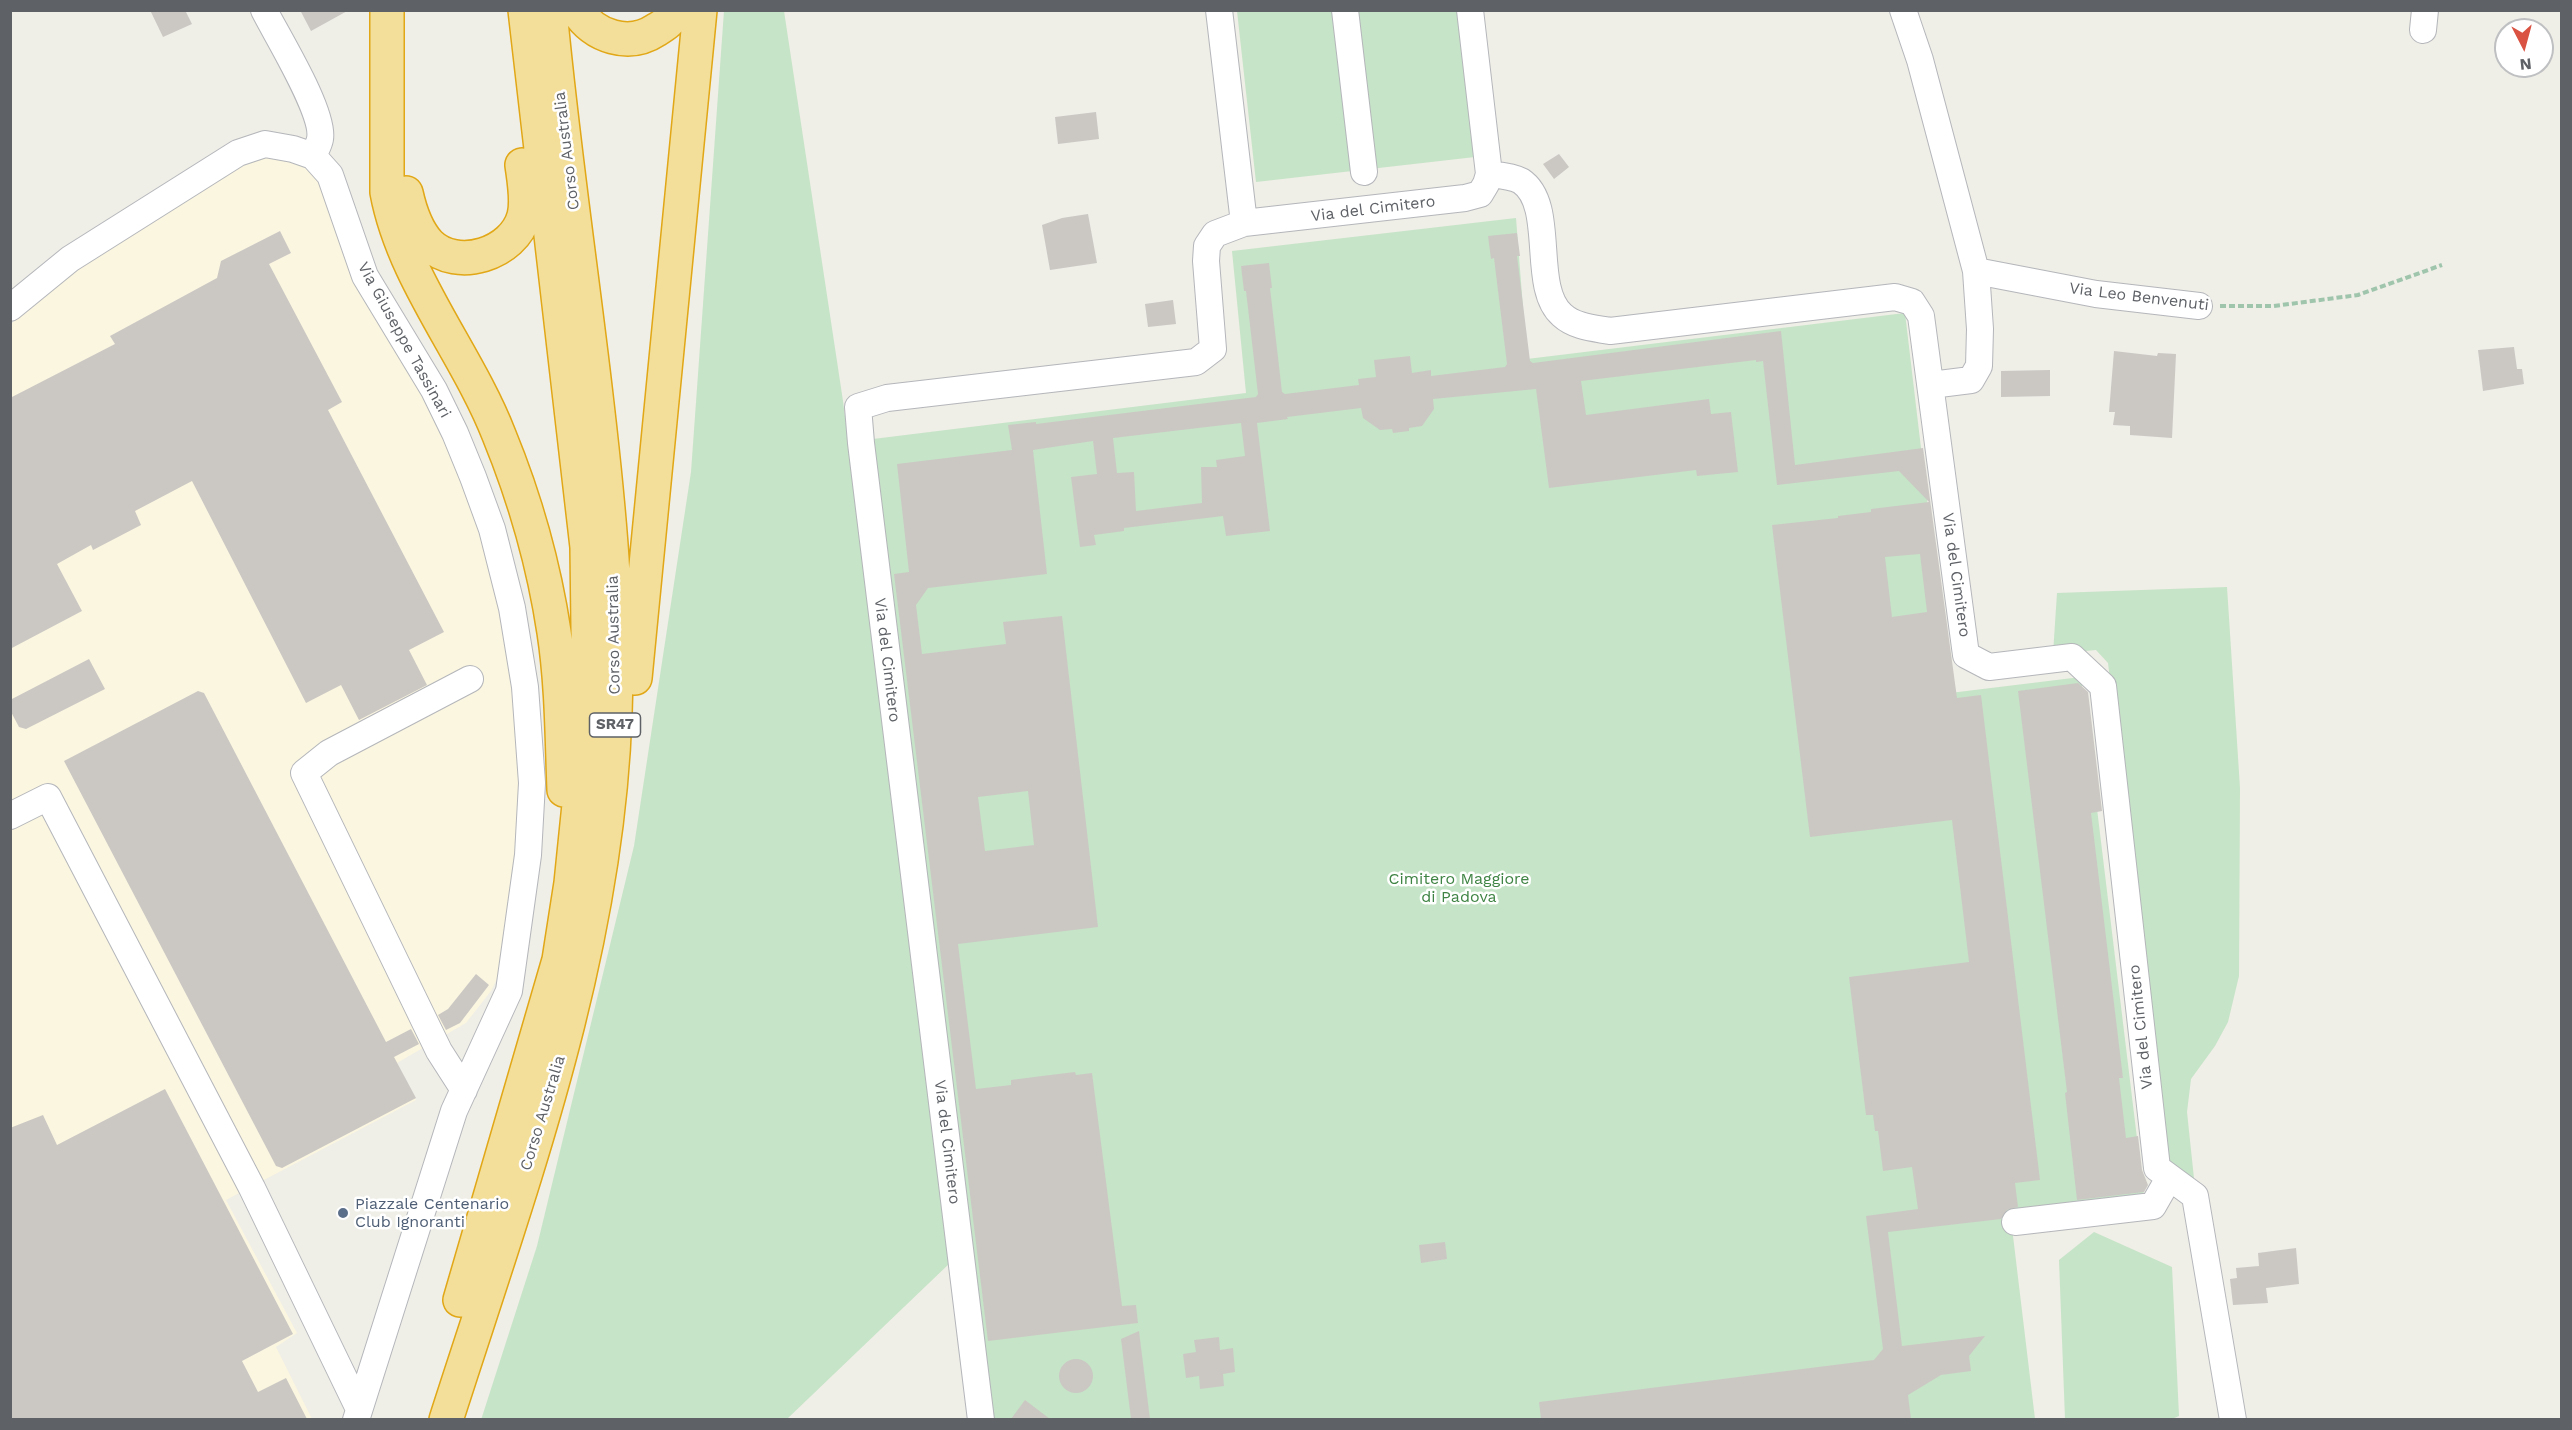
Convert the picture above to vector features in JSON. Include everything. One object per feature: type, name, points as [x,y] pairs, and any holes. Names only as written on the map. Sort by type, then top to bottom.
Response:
[{"type":"highway","points":[[387,10],[387,192],[392,220],[407,259],[469,371],[499,435],[538,551],[554,633],[565,803],[559,876],[571,961]]},
{"type":"highway","points":[[406,10],[406,194],[411,215],[430,245],[445,254],[461,258],[491,253],[516,232],[524,215],[524,180],[507,10]]},
{"type":"highway","name":"Corso Australia","points":[[446,1419],[569,1026],[571,883],[588,707],[587,547],[525,10]]},
{"type":"highway","name":"Corso Australia","points":[[423,1419],[571,961],[604,843],[615,716],[616,646],[604,470],[550,10]]},
{"type":"highway","points":[[578,10],[586,24],[611,37],[629,40],[646,37],[671,21],[675,10]]},
{"type":"highway","points":[[571,961],[606,894],[630,727],[700,10]]},
{"type":"street","points":[[10,308],[70,259],[238,153],[266,144],[293,148],[313,156],[320,140],[320,127],[313,106],[264,10]]},
{"type":"street","points":[[1219,10],[1244,224]]},
{"type":"street","points":[[1345,10],[1364,172]]},
{"type":"street","points":[[1470,10],[1489,174]]},
{"type":"street","points":[[1903,10],[1920,60],[1976,271],[1980,329],[1979,366],[1971,380],[1931,385]]},
{"type":"street","name":"Via Giuseppe Tassinari","points":[[313,156],[330,174],[365,276],[434,390],[455,433],[492,529],[512,608],[525,687],[532,783],[528,855],[509,991],[464,1090]]},
{"type":"street","name":"Via del Cimitero","points":[[981,1419],[858,407],[887,398],[1196,362],[1213,349],[1206,261],[1207,246],[1215,234],[1244,224],[1465,198],[1480,194],[1489,174],[1521,181],[1537,202],[1549,298],[1562,316],[1583,327],[1610,331],[1895,297],[1912,302],[1921,315],[1966,655],[1989,667],[2072,657],[2103,686],[2157,1168],[2195,1196],[2233,1419]]},
{"type":"street","name":"Via Leo Benvenuti","points":[[1976,271],[2096,294],[2199,306]]},
{"type":"street","points":[[358,1414],[454,1111],[464,1090],[439,1051],[304,773],[329,753],[470,679]]},
{"type":"street","points":[[10,816],[48,797],[252,1188],[358,1414]]},
{"type":"street","points":[[2015,1222],[2153,1206],[2169,1178]]},
{"type":"path","name":"Via Leo Benvenuti","points":[[2199,306],[2274,306],[2358,295],[2442,265]]},
{"type":"shaded area","points":[[272,156],[314,170],[429,394],[507,589],[527,786],[507,959],[491,991],[466,1023],[397,1063],[416,1100],[226,1200],[297,1333],[276,1347],[312,1419],[11,1419],[10,325],[61,280],[234,167]]},
{"type":"green space","points":[[724,11],[784,11],[843,401],[951,1262],[787,1419],[481,1420],[537,1246],[634,846],[691,472]]},
{"type":"green space","points":[[1237,11],[1458,11],[1475,157],[1256,182]]},
{"type":"green space","name":"Cimitero Maggiore di Padova","points":[[1516,218],[1527,359],[1905,313],[1950,693],[2081,677],[2144,1196],[2010,1211],[2035,1419],[990,1419],[873,439],[1246,393],[1232,251]]},
{"type":"green space","points":[[2227,587],[2240,788],[2239,976],[2228,1022],[2215,1046],[2191,1079],[2187,1112],[2195,1188],[2170,1167],[2108,663],[2096,650],[2053,654],[2057,593]]},
{"type":"green space","points":[[2094,1232],[2172,1267],[2179,1416],[2172,1419],[2065,1419],[2059,1260]]},
{"type":"building","points":[[150,10],[185,10],[192,24],[163,37]]},
{"type":"building","points":[[300,10],[349,10],[311,31]]},
{"type":"building","points":[[1096,112],[1099,139],[1058,144],[1055,117]]},
{"type":"building","points":[[1559,154],[1569,167],[1554,179],[1543,164]]},
{"type":"building","points":[[1088,214],[1097,263],[1050,270],[1042,225],[1062,218]]},
{"type":"building","points":[[280,231],[291,253],[269,264],[342,402],[328,410],[444,632],[409,650],[427,685],[359,720],[341,685],[306,703],[192,481],[135,511],[141,525],[93,550],[91,545],[57,564],[82,611],[10,649],[10,398],[115,344],[110,336],[217,278],[221,261]]},
{"type":"building","points":[[1517,233],[1520,256],[1517,256],[1530,361],[1533,363],[1781,331],[1795,465],[1923,448],[1957,698],[1981,695],[2040,1180],[2015,1183],[2018,1207],[2007,1210],[2001,1219],[1888,1232],[1902,1346],[1985,1336],[1969,1356],[1971,1371],[1941,1375],[1908,1395],[1911,1419],[1541,1419],[1539,1402],[1874,1360],[1883,1349],[1866,1216],[1918,1209],[1912,1167],[1883,1171],[1878,1131],[1875,1131],[1873,1115],[1866,1115],[1849,977],[1969,962],[1952,820],[1810,837],[1772,525],[1838,518],[1838,516],[1871,512],[1871,509],[1929,502],[1899,471],[1777,485],[1763,361],[1756,362],[1756,360],[1581,381],[1586,415],[1709,399],[1711,414],[1731,412],[1738,472],[1697,476],[1696,470],[1549,488],[1536,389],[1433,399],[1434,409],[1422,426],[1409,428],[1409,431],[1393,433],[1392,429],[1380,430],[1363,418],[1361,408],[1257,423],[1270,531],[1226,536],[1223,516],[1124,528],[1124,531],[1094,535],[1096,545],[1080,547],[1071,477],[1097,474],[1093,441],[1033,450],[1047,574],[928,588],[916,605],[922,654],[1006,644],[1003,622],[1062,616],[1098,927],[958,944],[976,1089],[1011,1085],[1011,1080],[1075,1072],[1076,1075],[1092,1073],[1122,1306],[1136,1305],[1138,1323],[988,1341],[894,574],[909,572],[897,464],[1012,450],[1008,425],[1036,422],[1036,424],[1256,397],[1258,394],[1241,266],[1269,263],[1282,392],[1285,394],[1359,385],[1358,379],[1376,377],[1374,360],[1410,356],[1412,373],[1431,370],[1431,376],[1505,367],[1507,364],[1494,258],[1491,259],[1488,236]],"holes":[[[1241,423],[1245,456],[1216,460],[1217,467],[1201,467],[1202,503],[1136,511],[1134,472],[1117,473],[1113,438]],[[1920,554],[1927,612],[1892,617],[1885,557]],[[1028,791],[1034,845],[985,851],[978,797]]]},
{"type":"building","points":[[1173,300],[1176,324],[1148,327],[1145,304]]},
{"type":"building","points":[[2514,347],[2517,369],[2522,369],[2524,384],[2483,391],[2478,350]]},
{"type":"building","points":[[2114,351],[2157,356],[2158,353],[2176,354],[2172,438],[2130,435],[2130,426],[2113,425],[2115,412],[2109,412]]},
{"type":"building","points":[[2050,370],[2050,396],[2001,397],[2001,371]]},
{"type":"building","points":[[89,659],[105,689],[26,729],[19,727],[10,710],[10,700]]},
{"type":"building","points":[[2078,683],[2088,692],[2102,811],[2091,813],[2123,1078],[2119,1078],[2126,1138],[2138,1136],[2142,1170],[2148,1185],[2144,1192],[2077,1200],[2065,1093],[2067,1092],[2018,691]]},
{"type":"building","points":[[198,691],[204,693],[386,1042],[411,1029],[419,1044],[394,1057],[416,1098],[282,1168],[276,1166],[64,761]]},
{"type":"building","points":[[476,974],[489,985],[460,1023],[446,1030],[438,1015],[448,1009]]},
{"type":"building","points":[[165,1089],[293,1334],[242,1361],[258,1392],[286,1378],[307,1419],[10,1419],[10,1128],[43,1115],[57,1145]]},
{"type":"building","points":[[1445,1242],[1447,1259],[1421,1263],[1419,1245]]},
{"type":"building","points":[[2296,1248],[2299,1284],[2266,1288],[2268,1303],[2233,1305],[2230,1279],[2237,1278],[2236,1268],[2259,1266],[2258,1253]]},
{"type":"building","points":[[1139,1331],[1150,1419],[1131,1419],[1121,1339]]},
{"type":"building","points":[[1219,1337],[1220,1350],[1233,1348],[1235,1372],[1223,1374],[1224,1386],[1200,1389],[1199,1376],[1186,1378],[1183,1354],[1196,1352],[1194,1340]]},
{"type":"building","points":[[1076,1359],[1088,1364],[1093,1376],[1088,1388],[1076,1393],[1064,1388],[1059,1376],[1064,1364]]},
{"type":"building","points":[[1025,1400],[1050,1419],[1011,1419]]},
{"type":"place","name":"Piazzale Centenario Club Ignoranti","points":[[343,1213]]}]
